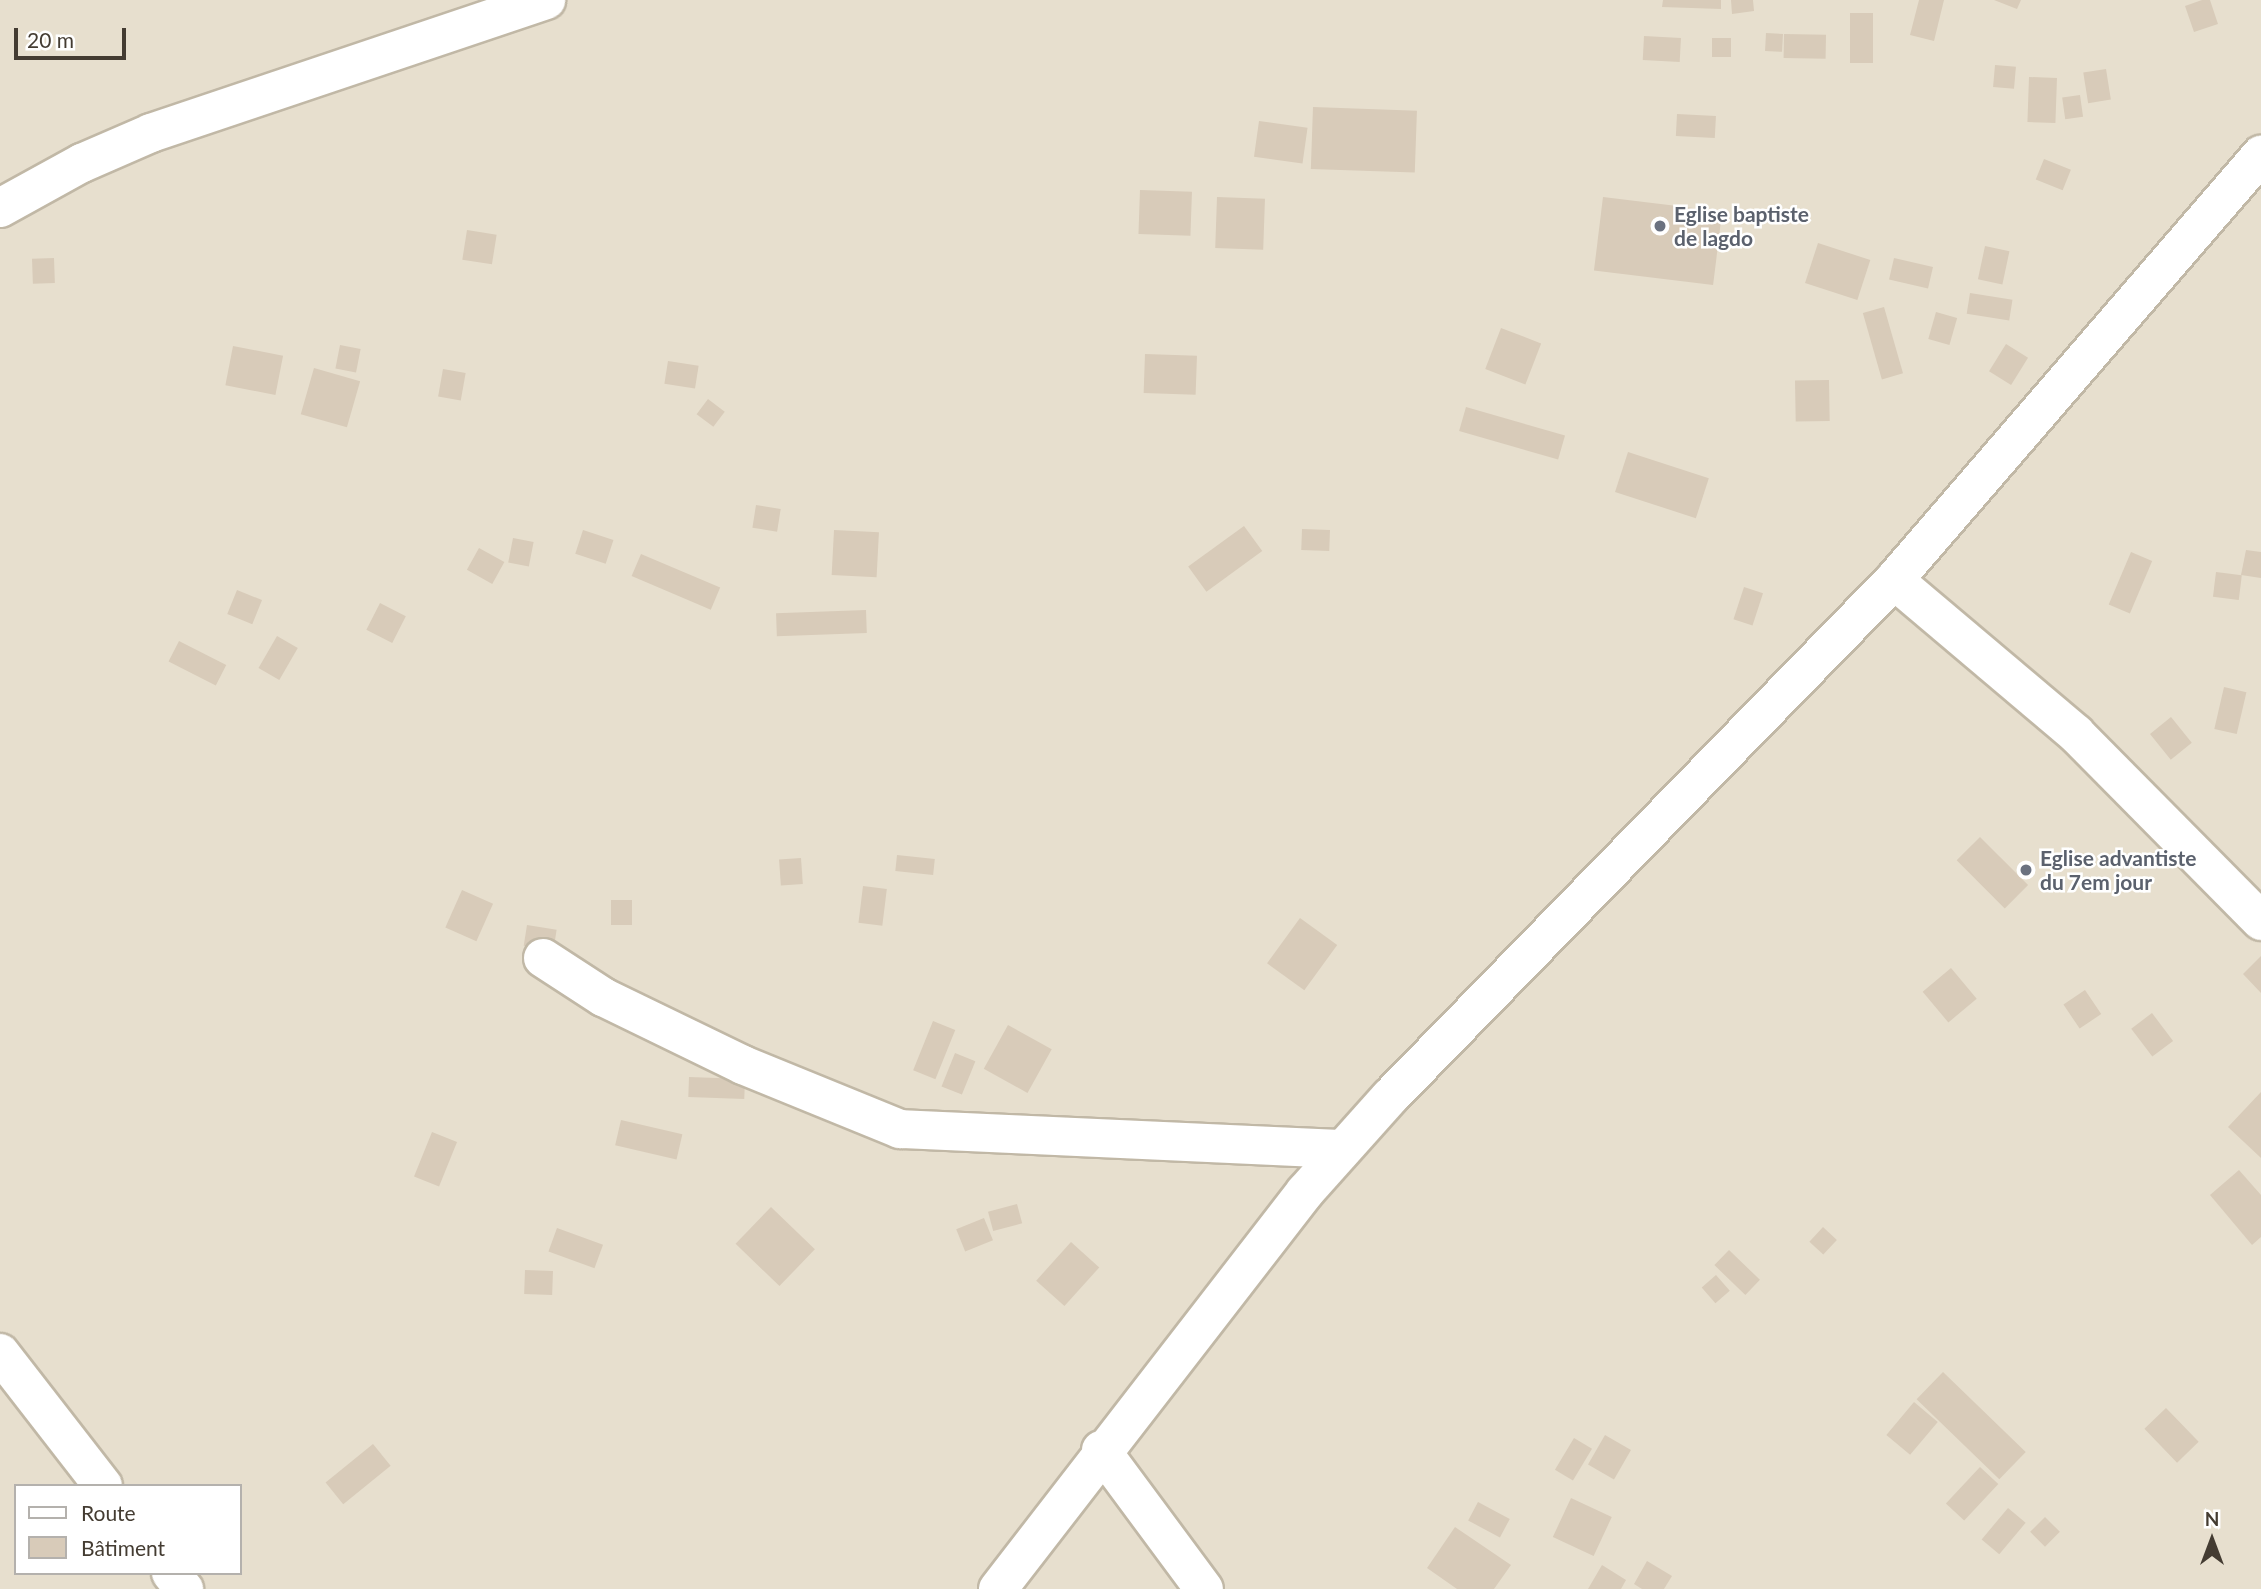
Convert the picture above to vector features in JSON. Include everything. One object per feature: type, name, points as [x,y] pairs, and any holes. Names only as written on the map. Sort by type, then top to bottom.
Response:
[{"type":"street","points":[[0,208],[82,163],[151,133],[546,0]]},
{"type":"street","points":[[998,1589],[1101,1450],[1343,1149],[1894,580],[2261,155]]},
{"type":"street","points":[[1894,580],[2076,734],[2261,921]]},
{"type":"street","points":[[543,958],[603,997],[731,1059],[900,1129],[1343,1149]]},
{"type":"street","points":[[0,1353],[101,1484]]},
{"type":"street","points":[[1101,1450],[1204,1589]]},
{"type":"street","points":[[173,1575],[184,1589]]},
{"type":"shaded area","points":[[0,0],[2261,0],[2261,1589],[0,1589]]},
{"type":"building","points":[[1663,0],[1721,0],[1721,9],[1662,7]]},
{"type":"building","points":[[1731,0],[1753,0],[1754,11],[1732,14]]},
{"type":"building","points":[[1919,0],[1944,0],[1934,41],[1910,35]]},
{"type":"building","points":[[1994,0],[2021,0],[2017,9]]},
{"type":"building","points":[[2210,0],[2218,24],[2194,32],[2185,6]]},
{"type":"building","points":[[1850,13],[1873,13],[1873,63],[1850,63]]},
{"type":"building","points":[[1766,33],[1783,34],[1782,52],[1765,51]]},
{"type":"building","points":[[1784,34],[1826,35],[1826,59],[1784,58]]},
{"type":"building","points":[[1644,36],[1681,38],[1680,62],[1643,60]]},
{"type":"building","points":[[1712,38],[1731,38],[1731,57],[1712,57]]},
{"type":"building","points":[[1995,65],[2016,67],[2014,89],[1993,87]]},
{"type":"building","points":[[2106,69],[2111,100],[2088,103],[2083,73]]},
{"type":"building","points":[[2029,77],[2057,78],[2055,123],[2027,122]]},
{"type":"building","points":[[2080,95],[2083,117],[2065,119],[2062,98]]},
{"type":"building","points":[[1313,107],[1417,111],[1415,173],[1311,169]]},
{"type":"building","points":[[1677,114],[1716,116],[1715,138],[1676,136]]},
{"type":"building","points":[[1259,121],[1308,128],[1303,163],[1254,157]]},
{"type":"building","points":[[2044,159],[2071,170],[2063,190],[2036,179]]},
{"type":"building","points":[[1140,190],[1192,192],[1190,236],[1138,234]]},
{"type":"building","points":[[1217,197],[1265,199],[1263,250],[1215,248]]},
{"type":"building","points":[[1603,197],[1722,212],[1713,285],[1594,270]]},
{"type":"building","points":[[467,230],[497,235],[492,264],[462,260]]},
{"type":"building","points":[[1818,243],[1870,260],[1857,300],[1805,283]]},
{"type":"building","points":[[1985,246],[2009,251],[2002,284],[1978,279]]},
{"type":"building","points":[[54,258],[55,283],[33,284],[32,259]]},
{"type":"building","points":[[1894,258],[1933,267],[1928,288],[1889,279]]},
{"type":"building","points":[[1970,293],[2012,300],[2009,320],[1967,314]]},
{"type":"building","points":[[1884,307],[1903,373],[1882,379],[1863,313]]},
{"type":"building","points":[[1936,312],[1957,318],[1949,345],[1928,339]]},
{"type":"building","points":[[1501,328],[1541,343],[1525,384],[1485,369]]},
{"type":"building","points":[[2006,344],[2028,358],[2011,385],[1989,371]]},
{"type":"building","points":[[340,345],[361,349],[356,373],[335,369]]},
{"type":"building","points":[[233,346],[283,356],[275,395],[225,385]]},
{"type":"building","points":[[1145,354],[1197,356],[1196,395],[1144,393]]},
{"type":"building","points":[[668,361],[699,366],[695,389],[664,384]]},
{"type":"building","points":[[314,368],[360,381],[347,427],[301,414]]},
{"type":"building","points":[[443,369],[466,373],[461,401],[438,397]]},
{"type":"building","points":[[1829,380],[1830,421],[1796,422],[1795,381]]},
{"type":"building","points":[[708,399],[725,412],[713,427],[697,414]]},
{"type":"building","points":[[1466,407],[1565,435],[1558,459],[1459,431]]},
{"type":"building","points":[[1628,452],[1709,478],[1696,518],[1615,492]]},
{"type":"building","points":[[756,505],[781,509],[777,532],[752,528]]},
{"type":"building","points":[[1244,526],[1262,551],[1206,592],[1188,567]]},
{"type":"building","points":[[1302,529],[1330,530],[1329,551],[1301,550]]},
{"type":"building","points":[[583,530],[613,540],[606,564],[575,554]]},
{"type":"building","points":[[834,530],[879,532],[877,577],[832,575]]},
{"type":"building","points":[[513,538],[534,542],[529,567],[508,563]]},
{"type":"building","points":[[479,548],[504,562],[492,584],[467,570]]},
{"type":"building","points":[[2246,550],[2261,552],[2261,578],[2241,575]]},
{"type":"building","points":[[2131,552],[2152,561],[2130,613],[2109,604]]},
{"type":"building","points":[[641,554],[720,588],[711,610],[632,576]]},
{"type":"building","points":[[2216,572],[2242,575],[2239,600],[2213,597]]},
{"type":"building","points":[[1744,587],[1763,593],[1753,626],[1733,619]]},
{"type":"building","points":[[237,590],[262,600],[252,624],[227,614]]},
{"type":"building","points":[[380,603],[406,616],[392,643],[366,630]]},
{"type":"building","points":[[866,610],[867,633],[777,636],[776,613]]},
{"type":"building","points":[[277,636],[298,648],[279,680],[258,668]]},
{"type":"building","points":[[179,641],[226,665],[216,686],[169,661]]},
{"type":"building","points":[[2224,687],[2246,692],[2237,734],[2214,729]]},
{"type":"building","points":[[2171,717],[2192,743],[2171,760],[2150,734]]},
{"type":"building","points":[[1980,837],[2028,885],[2005,908],[1957,860]]},
{"type":"building","points":[[897,855],[935,859],[933,875],[895,871]]},
{"type":"building","points":[[801,858],[803,884],[781,885],[779,860]]},
{"type":"building","points":[[863,886],[887,889],[882,926],[858,923]]},
{"type":"building","points":[[462,890],[493,904],[476,941],[445,927]]},
{"type":"building","points":[[611,900],[632,900],[632,925],[611,925]]},
{"type":"building","points":[[1300,918],[1337,945],[1304,990],[1267,963]]},
{"type":"building","points":[[527,925],[557,930],[553,950],[524,946]]},
{"type":"building","points":[[2261,956],[2261,993],[2243,974]]},
{"type":"building","points":[[1951,968],[1977,999],[1948,1022],[1923,992]]},
{"type":"building","points":[[2085,990],[2101,1014],[2080,1029],[2063,1005]]},
{"type":"building","points":[[2152,1013],[2173,1041],[2152,1057],[2131,1029]]},
{"type":"building","points":[[933,1021],[955,1030],[935,1079],[913,1070]]},
{"type":"building","points":[[1008,1025],[1052,1049],[1027,1093],[984,1069]]},
{"type":"building","points":[[955,1053],[975,1061],[962,1095],[942,1086]]},
{"type":"building","points":[[689,1077],[745,1079],[744,1099],[688,1097]]},
{"type":"building","points":[[2261,1092],[2261,1158],[2228,1127]]},
{"type":"building","points":[[621,1120],[682,1134],[677,1160],[615,1145]]},
{"type":"building","points":[[432,1132],[457,1142],[439,1187],[414,1177]]},
{"type":"building","points":[[2239,1170],[2261,1195],[2261,1237],[2252,1245],[2210,1195]]},
{"type":"building","points":[[1017,1204],[1022,1223],[993,1231],[988,1212]]},
{"type":"building","points":[[771,1207],[815,1249],[779,1286],[736,1244]]},
{"type":"building","points":[[984,1218],[993,1240],[965,1251],[956,1229]]},
{"type":"building","points":[[1823,1227],[1837,1240],[1823,1255],[1809,1242]]},
{"type":"building","points":[[557,1228],[603,1245],[594,1268],[548,1251]]},
{"type":"building","points":[[1071,1242],[1099,1267],[1064,1306],[1036,1281]]},
{"type":"building","points":[[1729,1250],[1760,1280],[1745,1295],[1714,1265]]},
{"type":"building","points":[[525,1270],[553,1271],[552,1295],[524,1294]]},
{"type":"building","points":[[1716,1275],[1730,1291],[1715,1303],[1702,1287]]},
{"type":"building","points":[[1943,1372],[2026,1452],[1999,1479],[1917,1399]]},
{"type":"building","points":[[1914,1402],[1938,1422],[1910,1455],[1886,1435]]},
{"type":"building","points":[[2166,1408],[2199,1442],[2177,1463],[2144,1429]]},
{"type":"building","points":[[1605,1435],[1631,1450],[1614,1479],[1588,1464]]},
{"type":"building","points":[[1574,1438],[1592,1449],[1573,1481],[1555,1470]]},
{"type":"building","points":[[373,1444],[391,1466],[343,1504],[326,1482]]},
{"type":"building","points":[[1980,1467],[1998,1484],[1964,1521],[1946,1504]]},
{"type":"building","points":[[1571,1498],[1612,1517],[1594,1556],[1553,1537]]},
{"type":"building","points":[[1478,1502],[1510,1519],[1500,1537],[1468,1521]]},
{"type":"building","points":[[2008,1508],[2026,1523],[1999,1554],[1982,1539]]},
{"type":"building","points":[[2045,1517],[2060,1532],[2045,1547],[2030,1532]]},
{"type":"building","points":[[1455,1527],[1511,1565],[1494,1589],[1457,1589],[1427,1568]]},
{"type":"building","points":[[1647,1561],[1672,1576],[1664,1589],[1642,1589],[1634,1584]]},
{"type":"building","points":[[1602,1565],[1626,1580],[1621,1589],[1588,1589]]},
{"type":"place","name":"Eglise baptiste de lagdo","points":[[1660,226]]},
{"type":"place","name":"Eglise advantiste du 7em jour","points":[[2026,870]]}]
